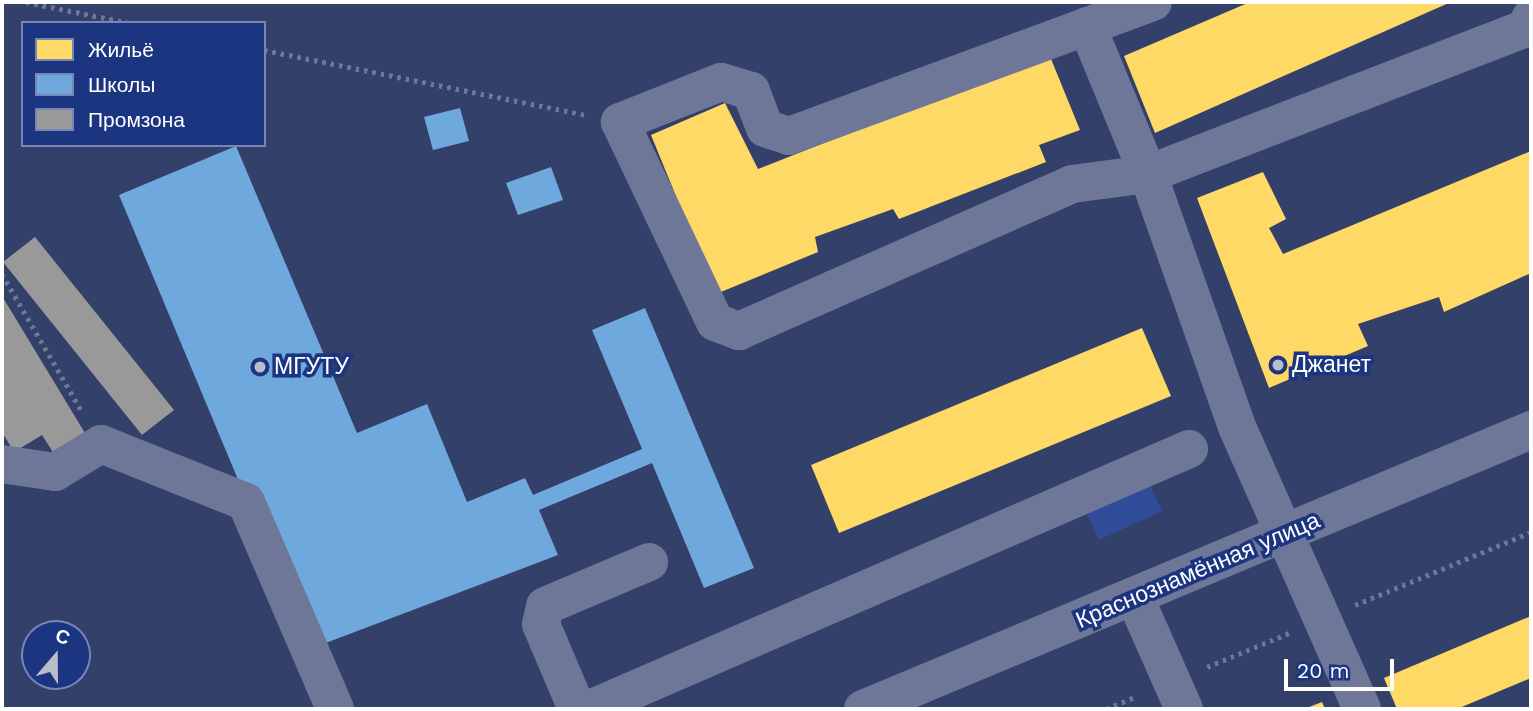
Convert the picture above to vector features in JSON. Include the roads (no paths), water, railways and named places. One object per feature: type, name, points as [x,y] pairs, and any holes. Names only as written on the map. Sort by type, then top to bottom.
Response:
[{"type":"street","points":[[1153,2],[789,136],[765,128],[751,91],[721,82],[620,122],[715,322],[739,331],[1072,184],[1148,174],[1526,28],[1531,17]]},
{"type":"street","points":[[1087,26],[1148,174],[1238,429],[1362,709]]},
{"type":"street","name":"Краснознамённая улица","points":[[863,709],[1135,598],[1531,430]]},
{"type":"street","points":[[2,464],[55,472],[101,444],[246,502],[335,709]]},
{"type":"street","points":[[590,709],[1189,449]]},
{"type":"street","points":[[576,709],[541,624],[545,606],[649,562]]},
{"type":"street","points":[[1135,598],[1184,709]]},
{"type":"place","name":"Джанет","points":[[1278,365]]},
{"type":"place","name":"МГУТУ","points":[[260,367]]}]
